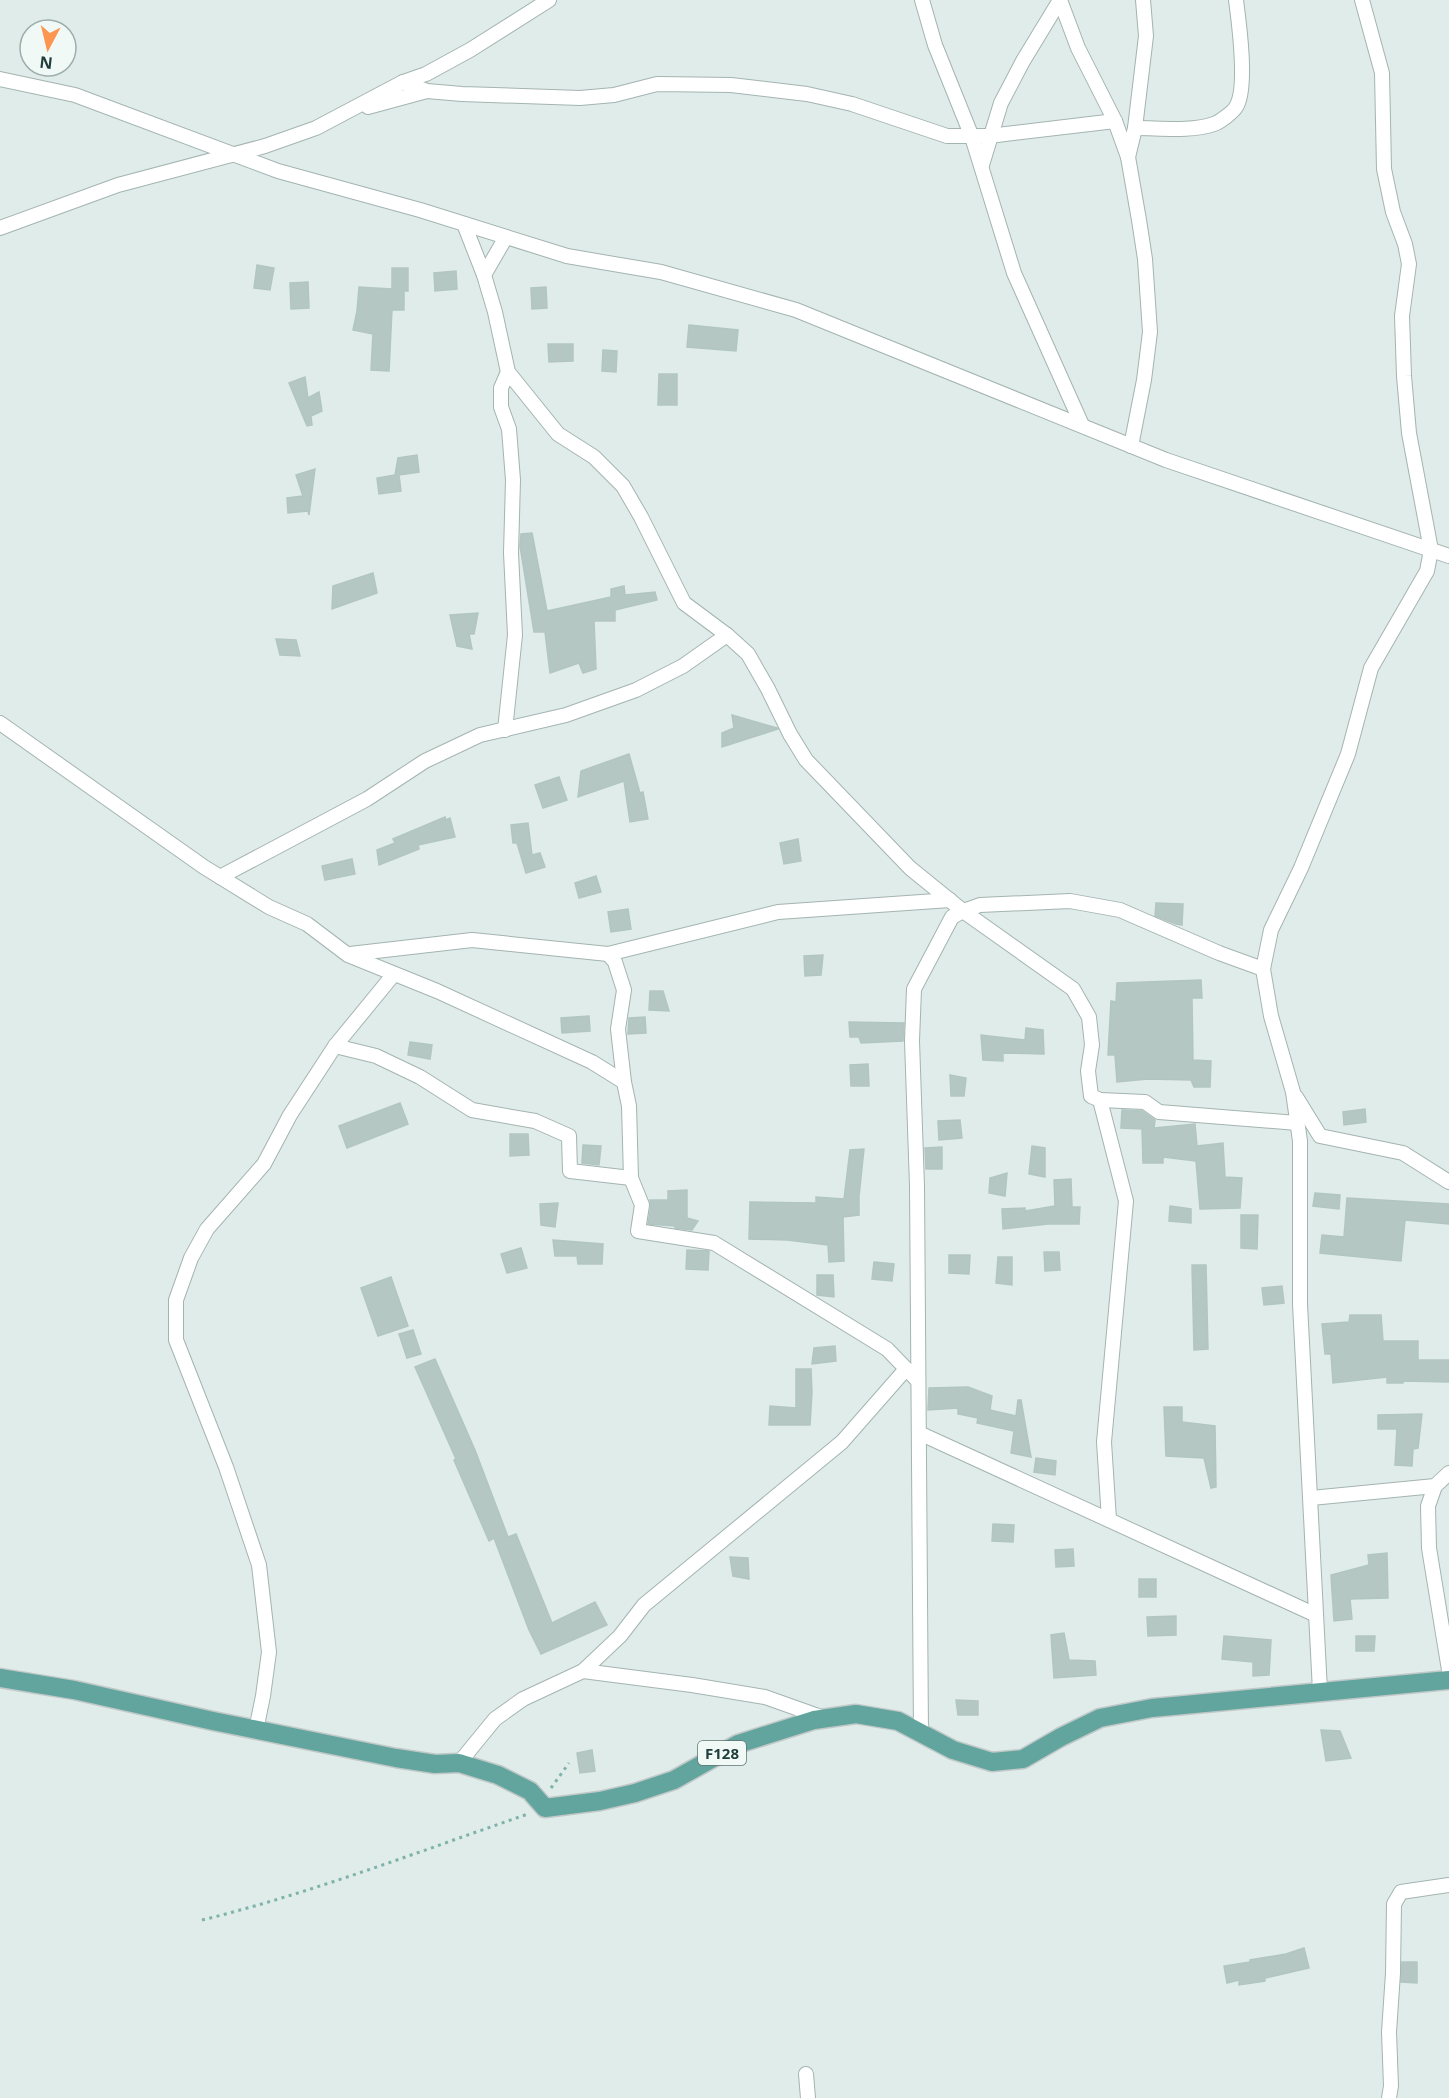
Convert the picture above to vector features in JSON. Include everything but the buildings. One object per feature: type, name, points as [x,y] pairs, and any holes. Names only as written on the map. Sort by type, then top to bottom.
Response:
[{"type":"main road","points":[[0,1678],[74,1690],[396,1758],[435,1764],[459,1763],[498,1775],[530,1791],[545,1808]]},
{"type":"main road","name":"F128","points":[[545,1808],[600,1801],[635,1793],[674,1780],[738,1744],[826,1718],[856,1714],[898,1721],[953,1750],[992,1762],[1023,1759],[1100,1718],[1152,1708],[1449,1680]]},
{"type":"street","points":[[0,228],[118,185],[265,146],[316,128],[470,50],[549,0]]},
{"type":"street","points":[[922,0],[935,45],[972,137],[1014,273],[1082,425]]},
{"type":"street","points":[[981,165],[989,136],[1006,92],[1060,0]]},
{"type":"street","points":[[1060,0],[1082,57],[1115,121],[1128,157],[1145,259],[1150,332],[1144,380],[1131,446]]},
{"type":"street","points":[[1128,157],[1135,128],[1146,36],[1143,0]]},
{"type":"street","points":[[1135,128],[1191,128],[1217,123],[1236,107],[1241,84],[1241,46],[1236,0]]},
{"type":"street","points":[[1320,1691],[1300,1304],[1300,1141],[1293,1092],[1271,1016],[1263,969],[1271,930],[1301,868],[1348,754],[1371,668],[1427,571],[1431,550],[1409,433],[1404,376],[1402,316],[1409,264],[1405,244],[1393,212],[1384,169],[1382,74],[1362,0]]},
{"type":"street","points":[[0,79],[75,95],[278,171],[567,256],[661,273],[796,310],[1166,460],[1449,556]]},
{"type":"street","points":[[403,82],[427,91],[493,96],[580,98],[614,95],[657,84],[731,85],[807,94],[852,104],[947,136],[989,136],[1115,121]]},
{"type":"street","points":[[350,111],[427,91]]},
{"type":"street","points":[[464,224],[484,275],[508,372],[558,434],[594,457],[624,486],[684,603],[748,654],[806,760],[910,868],[963,911],[1072,989],[1089,1017],[1092,1045],[1088,1071],[1091,1096],[1100,1100],[1145,1102],[1160,1112],[1297,1123]]},
{"type":"street","points":[[484,275],[506,237]]},
{"type":"street","points":[[505,730],[515,635],[512,553],[513,480],[509,429],[501,407],[501,388],[508,372]]},
{"type":"street","points":[[220,877],[367,799],[425,761],[480,735],[566,715],[636,690],[683,666],[727,635]]},
{"type":"street","points":[[0,723],[220,877],[269,907],[307,924],[348,955],[592,1062],[624,1082]]},
{"type":"street","points":[[348,955],[472,940],[608,954],[778,912],[950,900]]},
{"type":"street","points":[[921,1733],[916,1186],[912,1041],[914,989],[952,917],[980,905],[1070,901],[1120,910],[1219,953],[1263,969]]},
{"type":"street","points":[[608,954],[615,962],[624,990],[618,1029],[629,1106],[631,1178],[642,1205],[638,1231],[714,1243],[887,1349],[918,1382]]},
{"type":"street","points":[[256,1730],[269,1652],[259,1565],[226,1467],[176,1340],[176,1300],[191,1258],[207,1229],[264,1164],[290,1115],[335,1046],[394,974]]},
{"type":"street","points":[[335,1046],[376,1056],[420,1077],[472,1110],[535,1120],[568,1136],[570,1171],[631,1178]]},
{"type":"street","points":[[1293,1092],[1320,1136],[1403,1153],[1449,1182]]},
{"type":"street","points":[[1100,1100],[1126,1201],[1104,1442],[1109,1520]]},
{"type":"street","points":[[459,1763],[495,1719],[522,1699],[583,1671],[620,1636],[644,1605],[842,1442],[906,1369]]},
{"type":"street","points":[[919,1433],[1316,1615]]},
{"type":"street","points":[[1449,1473],[1435,1486],[1428,1506],[1429,1548],[1449,1670]]},
{"type":"street","points":[[1311,1498],[1435,1486]]},
{"type":"street","points":[[583,1671],[765,1697],[826,1718]]},
{"type":"street","points":[[1389,2098],[1394,1904],[1401,1892],[1449,1886]]},
{"type":"street","points":[[806,2074],[808,2098]]},
{"type":"path","points":[[202,1920],[248,1908],[407,1857],[545,1808],[548,1791],[569,1763]]}]
